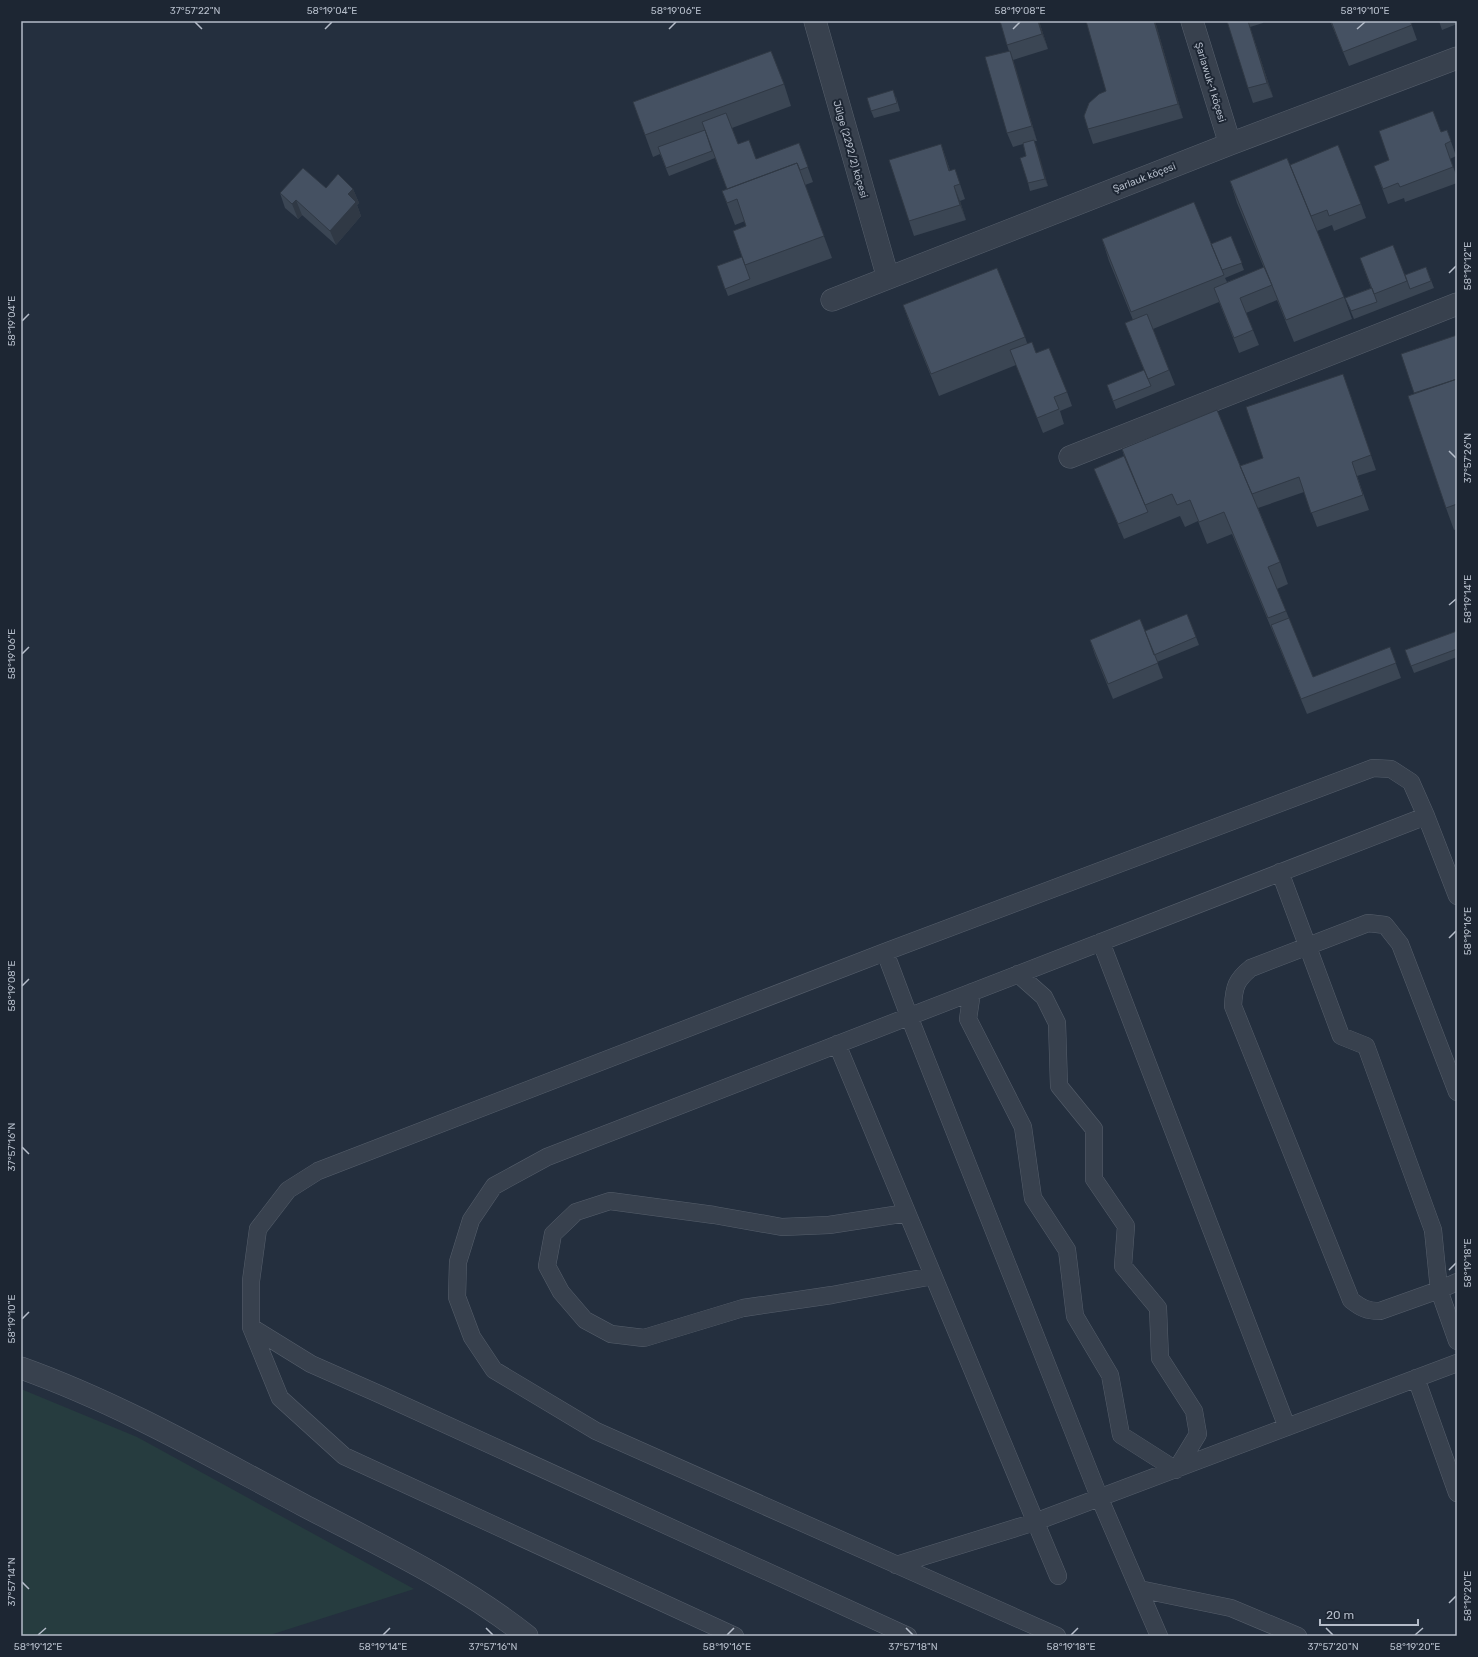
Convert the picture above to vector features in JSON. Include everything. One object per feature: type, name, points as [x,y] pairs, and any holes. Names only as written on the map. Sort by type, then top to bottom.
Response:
[{"type":"street","name":"Jülge (2292/2) köçesi","points":[[814,21],[888,278]]},
{"type":"street","name":"Şarlawuk-1 köçesi","points":[[1192,21],[1230,144]]},
{"type":"street","name":"Şarlauk köçesi","points":[[832,300],[1230,144],[1457,58]]},
{"type":"street","points":[[1070,457],[1457,304]]},
{"type":"street","points":[[21,1368],[83,1393],[152,1425],[441,1579],[527,1636]]},
{"type":"lane","points":[[735,1636],[344,1456],[280,1398],[251,1327],[251,1281],[258,1229],[288,1190],[318,1171],[885,952],[1373,768],[1391,769],[1411,782],[1457,896]]},
{"type":"lane","points":[[1057,1636],[596,1431],[494,1370],[472,1337],[457,1297],[458,1262],[471,1220],[494,1186],[547,1157],[1426,816]]},
{"type":"lane","points":[[1280,872],[1341,1036],[1366,1046],[1433,1230],[1439,1290],[1457,1340]]},
{"type":"lane","points":[[1457,1092],[1400,944],[1385,926],[1368,923],[1251,968],[1241,976],[1233,990],[1233,1006],[1351,1300],[1361,1308],[1370,1311],[1380,1311],[1457,1282]]},
{"type":"lane","points":[[1101,942],[1287,1427]]},
{"type":"lane","points":[[885,952],[908,1016],[1100,1499],[1159,1636]]},
{"type":"lane","points":[[1018,974],[1044,997],[1058,1022],[1060,1086],[1094,1129],[1094,1179],[1126,1226],[1123,1266],[1158,1308],[1160,1358],[1194,1411],[1198,1434],[1176,1470]]},
{"type":"lane","points":[[972,992],[968,1019],[1024,1127],[1033,1198],[1068,1250],[1075,1316],[1110,1375],[1121,1435],[1176,1470]]},
{"type":"lane","points":[[838,1044],[1058,1576]]},
{"type":"lane","points":[[907,1213],[829,1225],[782,1227],[706,1214],[610,1201],[576,1212],[553,1234],[547,1266],[561,1292],[585,1320],[611,1334],[644,1338],[743,1308],[832,1295],[933,1276]]},
{"type":"lane","points":[[251,1327],[311,1364],[908,1636]]},
{"type":"lane","points":[[896,1565],[1036,1522],[1100,1499],[1457,1362]]},
{"type":"lane","points":[[1416,1378],[1457,1494]]},
{"type":"lane","points":[[1139,1589],[1231,1608],[1298,1636]]},
{"type":"green space","points":[[21,1389],[137,1437],[414,1589],[267,1636],[21,1636]]},
{"type":"building","points":[[1000,21],[1038,21],[1042,34],[1007,45]]},
{"type":"building","points":[[1086,21],[1154,21],[1178,104],[1088,129],[1084,116],[1089,103],[1099,94],[1106,91]]},
{"type":"building","points":[[1227,21],[1248,21],[1267,83],[1248,88]]},
{"type":"building","points":[[1331,21],[1410,21],[1412,25],[1343,52]]},
{"type":"building","points":[[771,51],[784,84],[645,135],[633,102]]},
{"type":"building","points":[[1010,51],[1032,126],[1007,133],[985,57]]},
{"type":"building","points":[[893,90],[897,103],[871,111],[867,98]]},
{"type":"building","points":[[1433,111],[1441,132],[1447,130],[1451,141],[1445,144],[1453,167],[1400,187],[1398,183],[1383,189],[1374,166],[1389,160],[1379,131]]},
{"type":"building","points":[[726,113],[738,144],[749,140],[756,159],[799,143],[808,167],[800,170],[797,163],[727,189],[702,122]]},
{"type":"building","points":[[705,130],[712,151],[666,168],[658,147]]},
{"type":"building","points":[[1034,140],[1045,179],[1028,183],[1020,158],[1026,156],[1023,143]]},
{"type":"building","points":[[941,144],[949,171],[955,169],[960,184],[954,186],[960,205],[909,221],[889,160]]},
{"type":"building","points":[[1338,145],[1361,204],[1329,216],[1327,210],[1311,216],[1290,165]]},
{"type":"building","points":[[1287,158],[1344,297],[1286,320],[1230,181]]},
{"type":"building","points":[[797,163],[824,236],[745,265],[733,231],[746,226],[737,199],[727,203],[722,191]]},
{"type":"building","points":[[303,168],[326,188],[338,174],[353,189],[348,194],[356,202],[330,231],[296,200],[292,204],[280,193]]},
{"type":"building","points":[[1194,202],[1224,275],[1131,312],[1102,239]]},
{"type":"building","points":[[1231,236],[1242,263],[1222,270],[1211,244]]},
{"type":"building","points":[[1393,245],[1407,281],[1374,294],[1360,258]]},
{"type":"building","points":[[742,257],[750,279],[725,289],[717,266]]},
{"type":"building","points":[[1264,267],[1272,285],[1240,298],[1253,330],[1234,338],[1214,288]]},
{"type":"building","points":[[1426,267],[1431,281],[1410,289],[1405,275]]},
{"type":"building","points":[[997,268],[1025,337],[931,374],[903,305]]},
{"type":"building","points":[[1372,288],[1377,302],[1351,311],[1345,298]]},
{"type":"building","points":[[1147,314],[1169,370],[1148,379],[1125,323]]},
{"type":"building","points":[[1457,335],[1457,379],[1414,393],[1401,354]]},
{"type":"building","points":[[1032,342],[1036,353],[1049,348],[1067,392],[1054,397],[1059,409],[1037,418],[1010,350]]},
{"type":"building","points":[[1144,370],[1151,386],[1113,401],[1107,385]]},
{"type":"building","points":[[1343,374],[1371,455],[1352,462],[1363,495],[1311,513],[1299,477],[1252,494],[1240,466],[1263,458],[1246,407]]},
{"type":"building","points":[[1457,379],[1457,504],[1446,508],[1408,396]]},
{"type":"building","points":[[1217,410],[1280,562],[1268,567],[1286,611],[1268,618],[1224,512],[1199,522],[1190,500],[1177,505],[1172,494],[1145,505],[1122,449]]},
{"type":"building","points":[[1124,456],[1148,512],[1118,524],[1094,469]]},
{"type":"building","points":[[1187,614],[1196,637],[1154,655],[1145,631]]},
{"type":"building","points":[[1289,618],[1313,677],[1390,647],[1396,663],[1301,699],[1271,625]]},
{"type":"building","points":[[1140,619],[1158,663],[1108,684],[1090,640]]},
{"type":"building","points":[[1457,631],[1457,649],[1411,666],[1405,650]]}]
